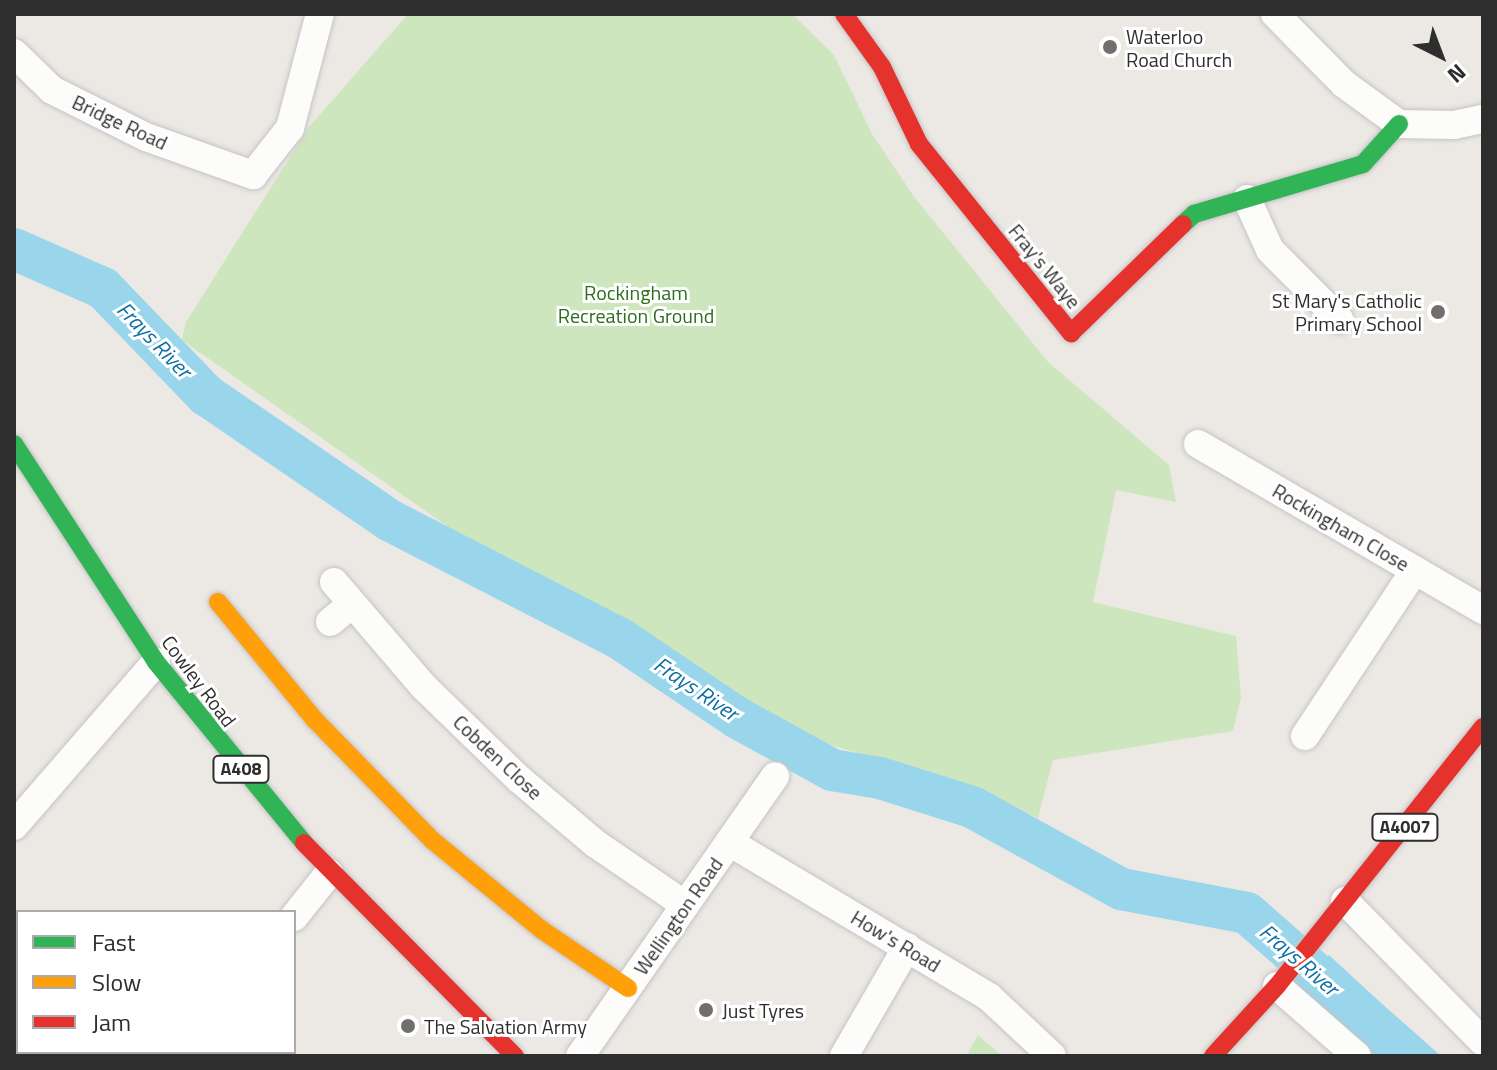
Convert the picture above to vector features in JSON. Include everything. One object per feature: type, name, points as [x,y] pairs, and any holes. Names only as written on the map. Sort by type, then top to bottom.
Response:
[{"type":"street","name":"Bridge Road","points":[[14,53],[52,90],[146,137],[238,173],[253,175],[290,128],[320,14]]},
{"type":"street","name":"Fray's Waye","points":[[844,14],[882,67],[919,144],[1071,333],[1194,214],[1363,164],[1399,124]]},
{"type":"street","points":[[1275,14],[1344,84],[1399,124],[1454,125],[1483,119]]},
{"type":"street","points":[[1247,199],[1270,250],[1339,319]]},
{"type":"street","name":"Cowley Road","points":[[14,444],[156,662],[329,873],[515,1056]]},
{"type":"street","name":"Rockingham Close","points":[[1198,444],[1483,610]]},
{"type":"street","points":[[1305,736],[1415,570]]},
{"type":"street","name":"Cobden Close","points":[[330,622],[343,593],[424,687],[519,779],[596,844],[685,905]]},
{"type":"street","points":[[218,602],[315,720],[432,840],[542,930],[628,988]]},
{"type":"street","points":[[14,826],[156,662]]},
{"type":"street","name":"A4007","points":[[1213,1056],[1281,980],[1483,727]]},
{"type":"street","name":"Wellington Road","points":[[580,1056],[775,776]]},
{"type":"street","name":"How's Road","points":[[729,842],[989,997],[1052,1056]]},
{"type":"street","points":[[296,914],[329,873]]},
{"type":"street","points":[[1345,901],[1483,1042]]},
{"type":"street","points":[[844,1056],[907,947]]},
{"type":"street","points":[[1281,980],[1357,1056]]},
{"type":"green space","name":"Rockingham Recreation Ground","points":[[408,14],[794,16],[834,55],[872,134],[915,198],[1048,362],[1169,465],[1176,502],[1116,490],[1093,602],[1236,636],[1241,698],[1233,731],[1053,760],[1038,818],[953,780],[809,739],[571,594],[461,536],[182,340],[186,322],[309,127]]},
{"type":"green space","points":[[978,1035],[1002,1056],[966,1056]]},
{"type":"water","points":[[14,235],[77,266],[60,288],[14,268]]},
{"type":"water","points":[[1329,955],[1441,1056],[1375,1056],[1336,1021],[1306,989]]},
{"type":"waterway","name":"Frays River","points":[[14,249],[103,288],[206,395],[389,520],[619,638],[736,717],[832,770],[880,778],[972,807],[1121,889],[1247,913],[1409,1056]]},
{"type":"traffic: fast","points":[[1183,224],[1194,214],[1363,164],[1399,124]]},
{"type":"traffic: fast","points":[[14,444],[156,662],[304,843]]},
{"type":"traffic: slow","points":[[218,602],[315,720],[432,840],[542,930],[628,988]]},
{"type":"traffic: jam","points":[[844,14],[882,67],[919,144],[1071,333],[1183,224]]},
{"type":"traffic: jam","points":[[1213,1056],[1277,986],[1483,727]]},
{"type":"traffic: jam","points":[[304,843],[515,1056]]},
{"type":"place","name":"Waterloo Road Church","points":[[1110,47]]},
{"type":"place","name":"St Mary's Catholic Primary School","points":[[1438,312]]},
{"type":"place","name":"Just Tyres","points":[[706,1010]]},
{"type":"place","name":"The Salvation Army","points":[[408,1026]]}]
